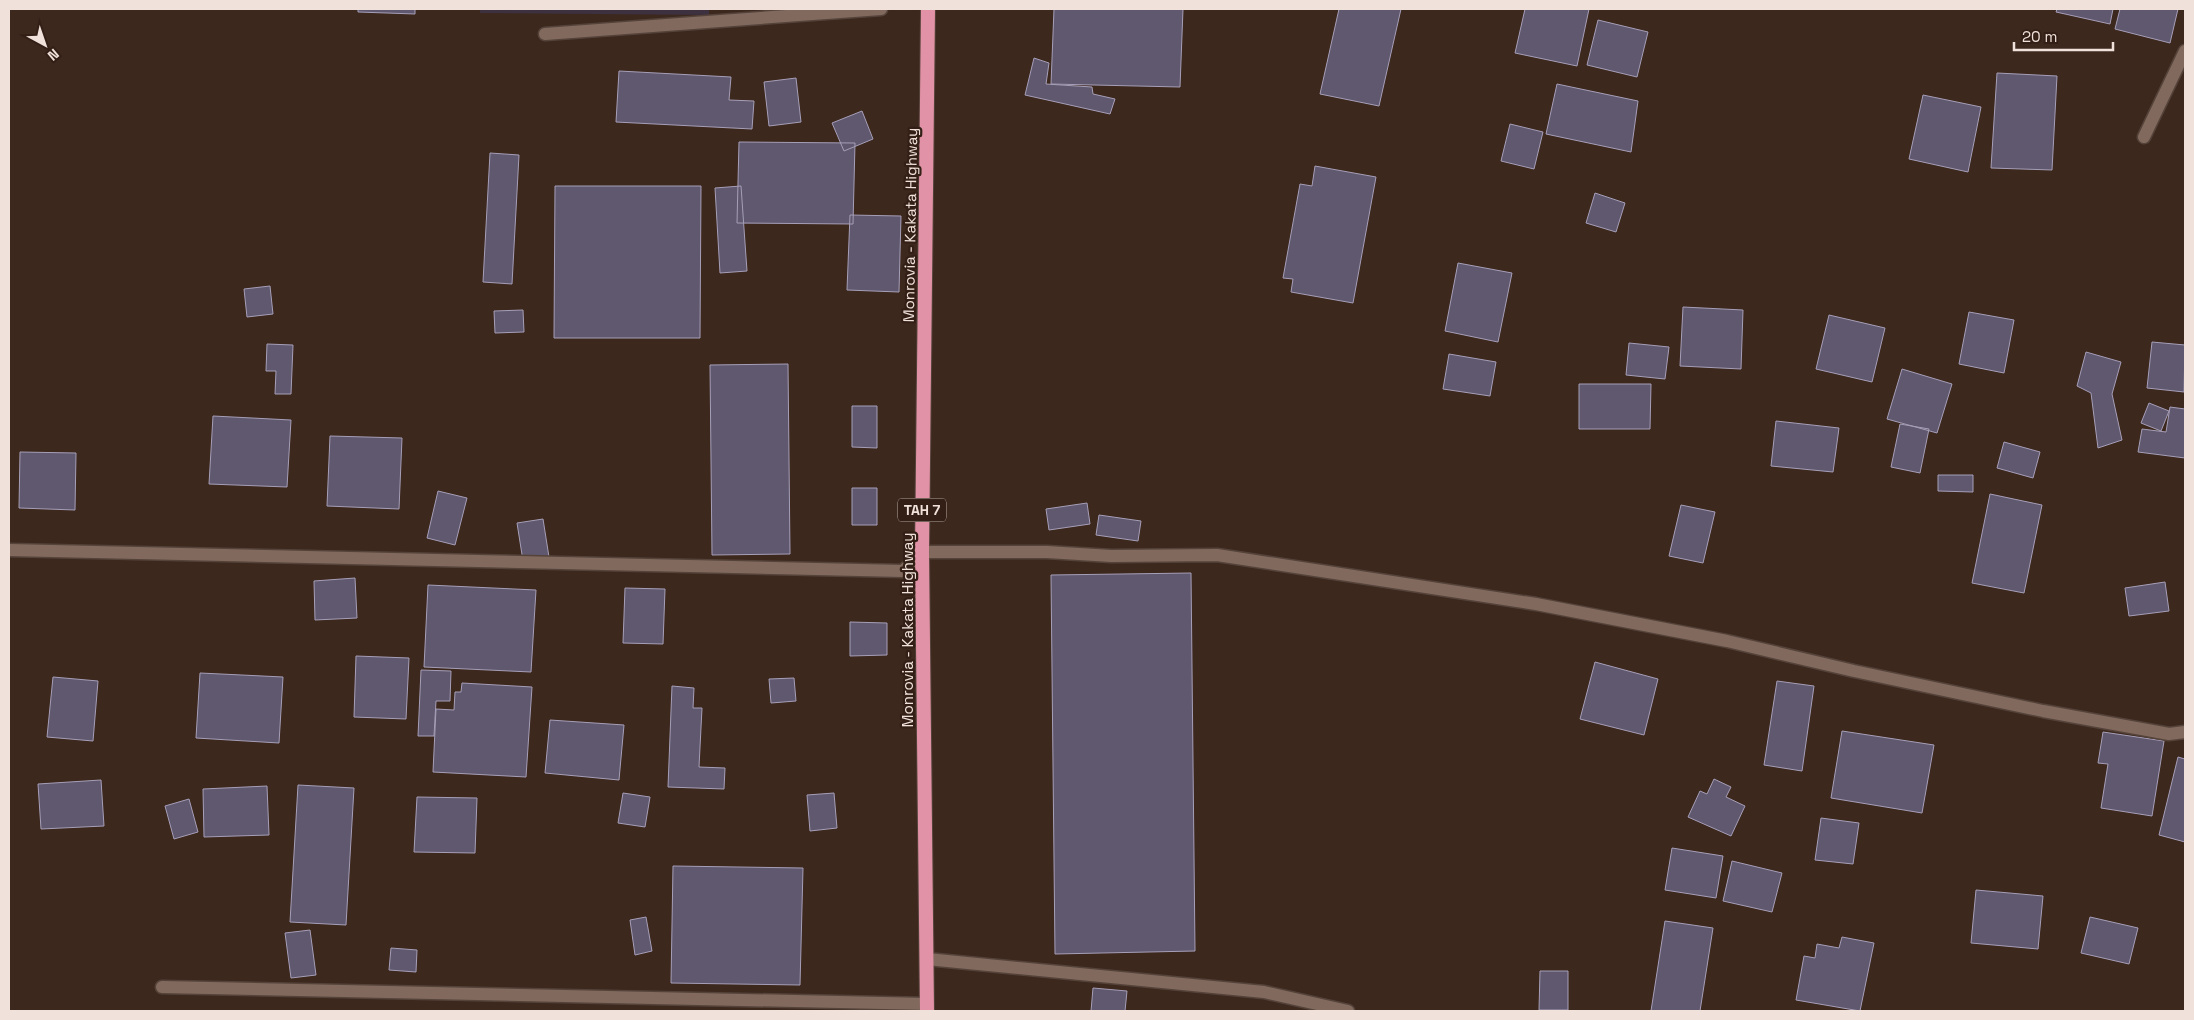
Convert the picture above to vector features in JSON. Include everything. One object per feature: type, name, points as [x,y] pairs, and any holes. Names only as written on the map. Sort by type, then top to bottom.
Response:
[{"type":"highway","name":"Monrovia - Kakata Highway","points":[[927,1008],[922,552],[928,9]]},
{"type":"street","points":[[545,34],[881,9]]},
{"type":"street","points":[[2144,137],[2185,51]]},
{"type":"street","points":[[9,550],[903,571],[922,552],[1047,552],[1111,556],[1217,555],[1536,604],[1727,641],[1854,671],[2042,710],[2169,734],[2185,732]]},
{"type":"street","points":[[926,959],[1264,992],[1348,1011]]},
{"type":"street","points":[[162,987],[927,1008]]},
{"type":"shaded area","points":[[480,9],[709,9],[709,15],[480,13]]},
{"type":"building","points":[[358,9],[415,9],[415,14],[358,12]]},
{"type":"building","points":[[1054,9],[1183,9],[1180,87],[1051,84]]},
{"type":"building","points":[[1339,9],[1401,9],[1379,106],[1320,94]]},
{"type":"building","points":[[1525,9],[1589,9],[1577,66],[1515,53]]},
{"type":"building","points":[[2057,9],[2113,9],[2110,24],[2056,12]]},
{"type":"building","points":[[2120,9],[2178,9],[2170,43],[2115,29]]},
{"type":"building","points":[[1598,20],[1648,32],[1637,77],[1587,65]]},
{"type":"building","points":[[1034,58],[1049,63],[1046,84],[1092,87],[1093,94],[1115,99],[1110,114],[1025,95]]},
{"type":"building","points":[[619,71],[731,77],[729,100],[754,101],[752,129],[616,122]]},
{"type":"building","points":[[1997,73],[2057,76],[2052,170],[1991,168]]},
{"type":"building","points":[[796,78],[801,122],[769,126],[764,82]]},
{"type":"building","points":[[1557,84],[1638,101],[1631,152],[1546,134]]},
{"type":"building","points":[[1923,95],[1981,107],[1968,172],[1909,159]]},
{"type":"building","points":[[862,111],[873,139],[844,151],[832,123]]},
{"type":"building","points":[[1510,124],[1543,132],[1534,169],[1501,161]]},
{"type":"building","points":[[739,142],[855,143],[853,224],[737,223]]},
{"type":"building","points":[[490,153],[519,155],[512,284],[483,282]]},
{"type":"building","points":[[1315,166],[1376,177],[1353,303],[1291,292],[1293,279],[1283,278],[1300,184],[1312,186]]},
{"type":"building","points":[[555,186],[701,186],[700,338],[554,338]]},
{"type":"building","points":[[741,186],[747,271],[720,273],[715,188]]},
{"type":"building","points":[[1595,193],[1625,203],[1616,232],[1586,223]]},
{"type":"building","points":[[850,215],[901,216],[899,292],[847,290]]},
{"type":"building","points":[[1458,263],[1512,273],[1498,342],[1445,331]]},
{"type":"building","points":[[270,286],[273,314],[247,317],[244,289]]},
{"type":"building","points":[[1683,307],[1743,310],[1741,369],[1680,366]]},
{"type":"building","points":[[523,310],[524,332],[495,333],[494,311]]},
{"type":"building","points":[[1969,312],[2014,320],[2004,373],[1959,364]]},
{"type":"building","points":[[1829,315],[1885,328],[1872,382],[1816,369]]},
{"type":"building","points":[[2152,342],[2185,345],[2184,392],[2147,388]]},
{"type":"building","points":[[1629,343],[1669,347],[1665,379],[1626,375]]},
{"type":"building","points":[[267,344],[293,345],[291,394],[275,394],[276,371],[266,371]]},
{"type":"building","points":[[2086,352],[2121,362],[2112,394],[2122,440],[2098,448],[2091,393],[2077,386]]},
{"type":"building","points":[[1449,354],[1496,362],[1490,396],[1443,389]]},
{"type":"building","points":[[788,364],[790,554],[712,555],[710,365]]},
{"type":"building","points":[[1902,369],[1952,384],[1937,433],[1887,419]]},
{"type":"building","points":[[1579,384],[1651,384],[1650,429],[1579,429]]},
{"type":"building","points":[[2149,403],[2169,411],[2161,431],[2141,423]]},
{"type":"building","points":[[852,406],[877,406],[877,448],[852,447]]},
{"type":"building","points":[[2170,407],[2185,409],[2185,458],[2138,452],[2142,429],[2166,432]]},
{"type":"building","points":[[213,416],[291,420],[287,487],[209,484]]},
{"type":"building","points":[[1776,421],[1839,428],[1833,472],[1771,466]]},
{"type":"building","points":[[1900,424],[1929,429],[1920,473],[1891,467]]},
{"type":"building","points":[[330,436],[402,438],[399,509],[327,506]]},
{"type":"building","points":[[2004,442],[2040,452],[2033,478],[1997,468]]},
{"type":"building","points":[[20,452],[76,453],[75,510],[19,508]]},
{"type":"building","points":[[1938,475],[1973,475],[1973,492],[1938,491]]},
{"type":"building","points":[[852,488],[877,488],[877,525],[852,525]]},
{"type":"building","points":[[438,491],[467,498],[455,545],[427,538]]},
{"type":"building","points":[[1990,494],[2042,505],[2024,593],[1972,583]]},
{"type":"building","points":[[1087,503],[1090,524],[1049,530],[1046,509]]},
{"type":"building","points":[[1681,505],[1715,512],[1703,563],[1669,556]]},
{"type":"building","points":[[1099,515],[1141,521],[1138,541],[1096,535]]},
{"type":"building","points":[[543,519],[549,557],[523,561],[517,523]]},
{"type":"building","points":[[1191,573],[1195,951],[1055,954],[1051,575]]},
{"type":"building","points":[[355,578],[357,618],[315,620],[314,581]]},
{"type":"building","points":[[2165,582],[2169,611],[2129,616],[2125,588]]},
{"type":"building","points":[[428,585],[536,590],[531,672],[424,667]]},
{"type":"building","points":[[625,588],[665,589],[663,644],[623,643]]},
{"type":"building","points":[[850,622],[887,623],[887,655],[850,656]]},
{"type":"building","points":[[356,656],[409,658],[406,719],[354,717]]},
{"type":"building","points":[[1595,662],[1658,679],[1644,735],[1580,719]]},
{"type":"building","points":[[421,670],[451,671],[450,701],[436,701],[434,736],[418,736]]},
{"type":"building","points":[[200,673],[283,677],[279,743],[196,738]]},
{"type":"building","points":[[53,677],[98,681],[93,741],[47,737]]},
{"type":"building","points":[[794,678],[796,701],[771,703],[769,679]]},
{"type":"building","points":[[1777,681],[1814,686],[1802,771],[1764,765]]},
{"type":"building","points":[[462,683],[532,687],[526,777],[433,772],[436,709],[454,710],[455,692],[461,692]]},
{"type":"building","points":[[672,686],[694,688],[693,708],[702,708],[699,767],[725,768],[724,789],[668,787]]},
{"type":"building","points":[[550,720],[624,725],[619,780],[545,773]]},
{"type":"building","points":[[1842,731],[1934,745],[1922,813],[1831,798]]},
{"type":"building","points":[[2103,732],[2164,741],[2152,816],[2101,808],[2108,764],[2098,763]]},
{"type":"building","points":[[2178,757],[2185,759],[2185,842],[2159,835]]},
{"type":"building","points":[[1714,779],[1731,787],[1726,797],[1745,806],[1731,836],[1688,817],[1700,791],[1707,794]]},
{"type":"building","points":[[101,780],[104,826],[41,829],[38,784]]},
{"type":"building","points":[[298,785],[354,788],[346,925],[290,922]]},
{"type":"building","points":[[267,786],[269,835],[204,837],[203,789]]},
{"type":"building","points":[[623,793],[650,797],[645,827],[618,823]]},
{"type":"building","points":[[834,793],[837,828],[810,831],[807,795]]},
{"type":"building","points":[[417,797],[477,798],[475,853],[414,852]]},
{"type":"building","points":[[189,799],[198,832],[174,839],[165,806]]},
{"type":"building","points":[[1821,818],[1859,823],[1853,864],[1815,860]]},
{"type":"building","points":[[1672,848],[1723,856],[1716,898],[1665,890]]},
{"type":"building","points":[[1732,861],[1782,873],[1772,912],[1723,901]]},
{"type":"building","points":[[673,866],[803,868],[800,985],[671,983]]},
{"type":"building","points":[[1976,890],[2043,896],[2038,949],[1971,943]]},
{"type":"building","points":[[646,917],[652,951],[635,955],[630,920]]},
{"type":"building","points":[[2090,917],[2138,928],[2129,964],[2081,953]]},
{"type":"building","points":[[1665,921],[1713,928],[1700,1011],[1651,1011]]},
{"type":"building","points":[[310,930],[316,975],[291,978],[285,933]]},
{"type":"building","points":[[1842,937],[1874,943],[1860,1011],[1796,1000],[1804,956],[1815,958],[1817,944],[1839,948]]},
{"type":"building","points":[[391,948],[417,950],[416,972],[389,970]]},
{"type":"building","points":[[1540,971],[1568,971],[1568,1010],[1539,1010]]},
{"type":"building","points":[[1093,988],[1127,991],[1125,1011],[1091,1011]]}]
